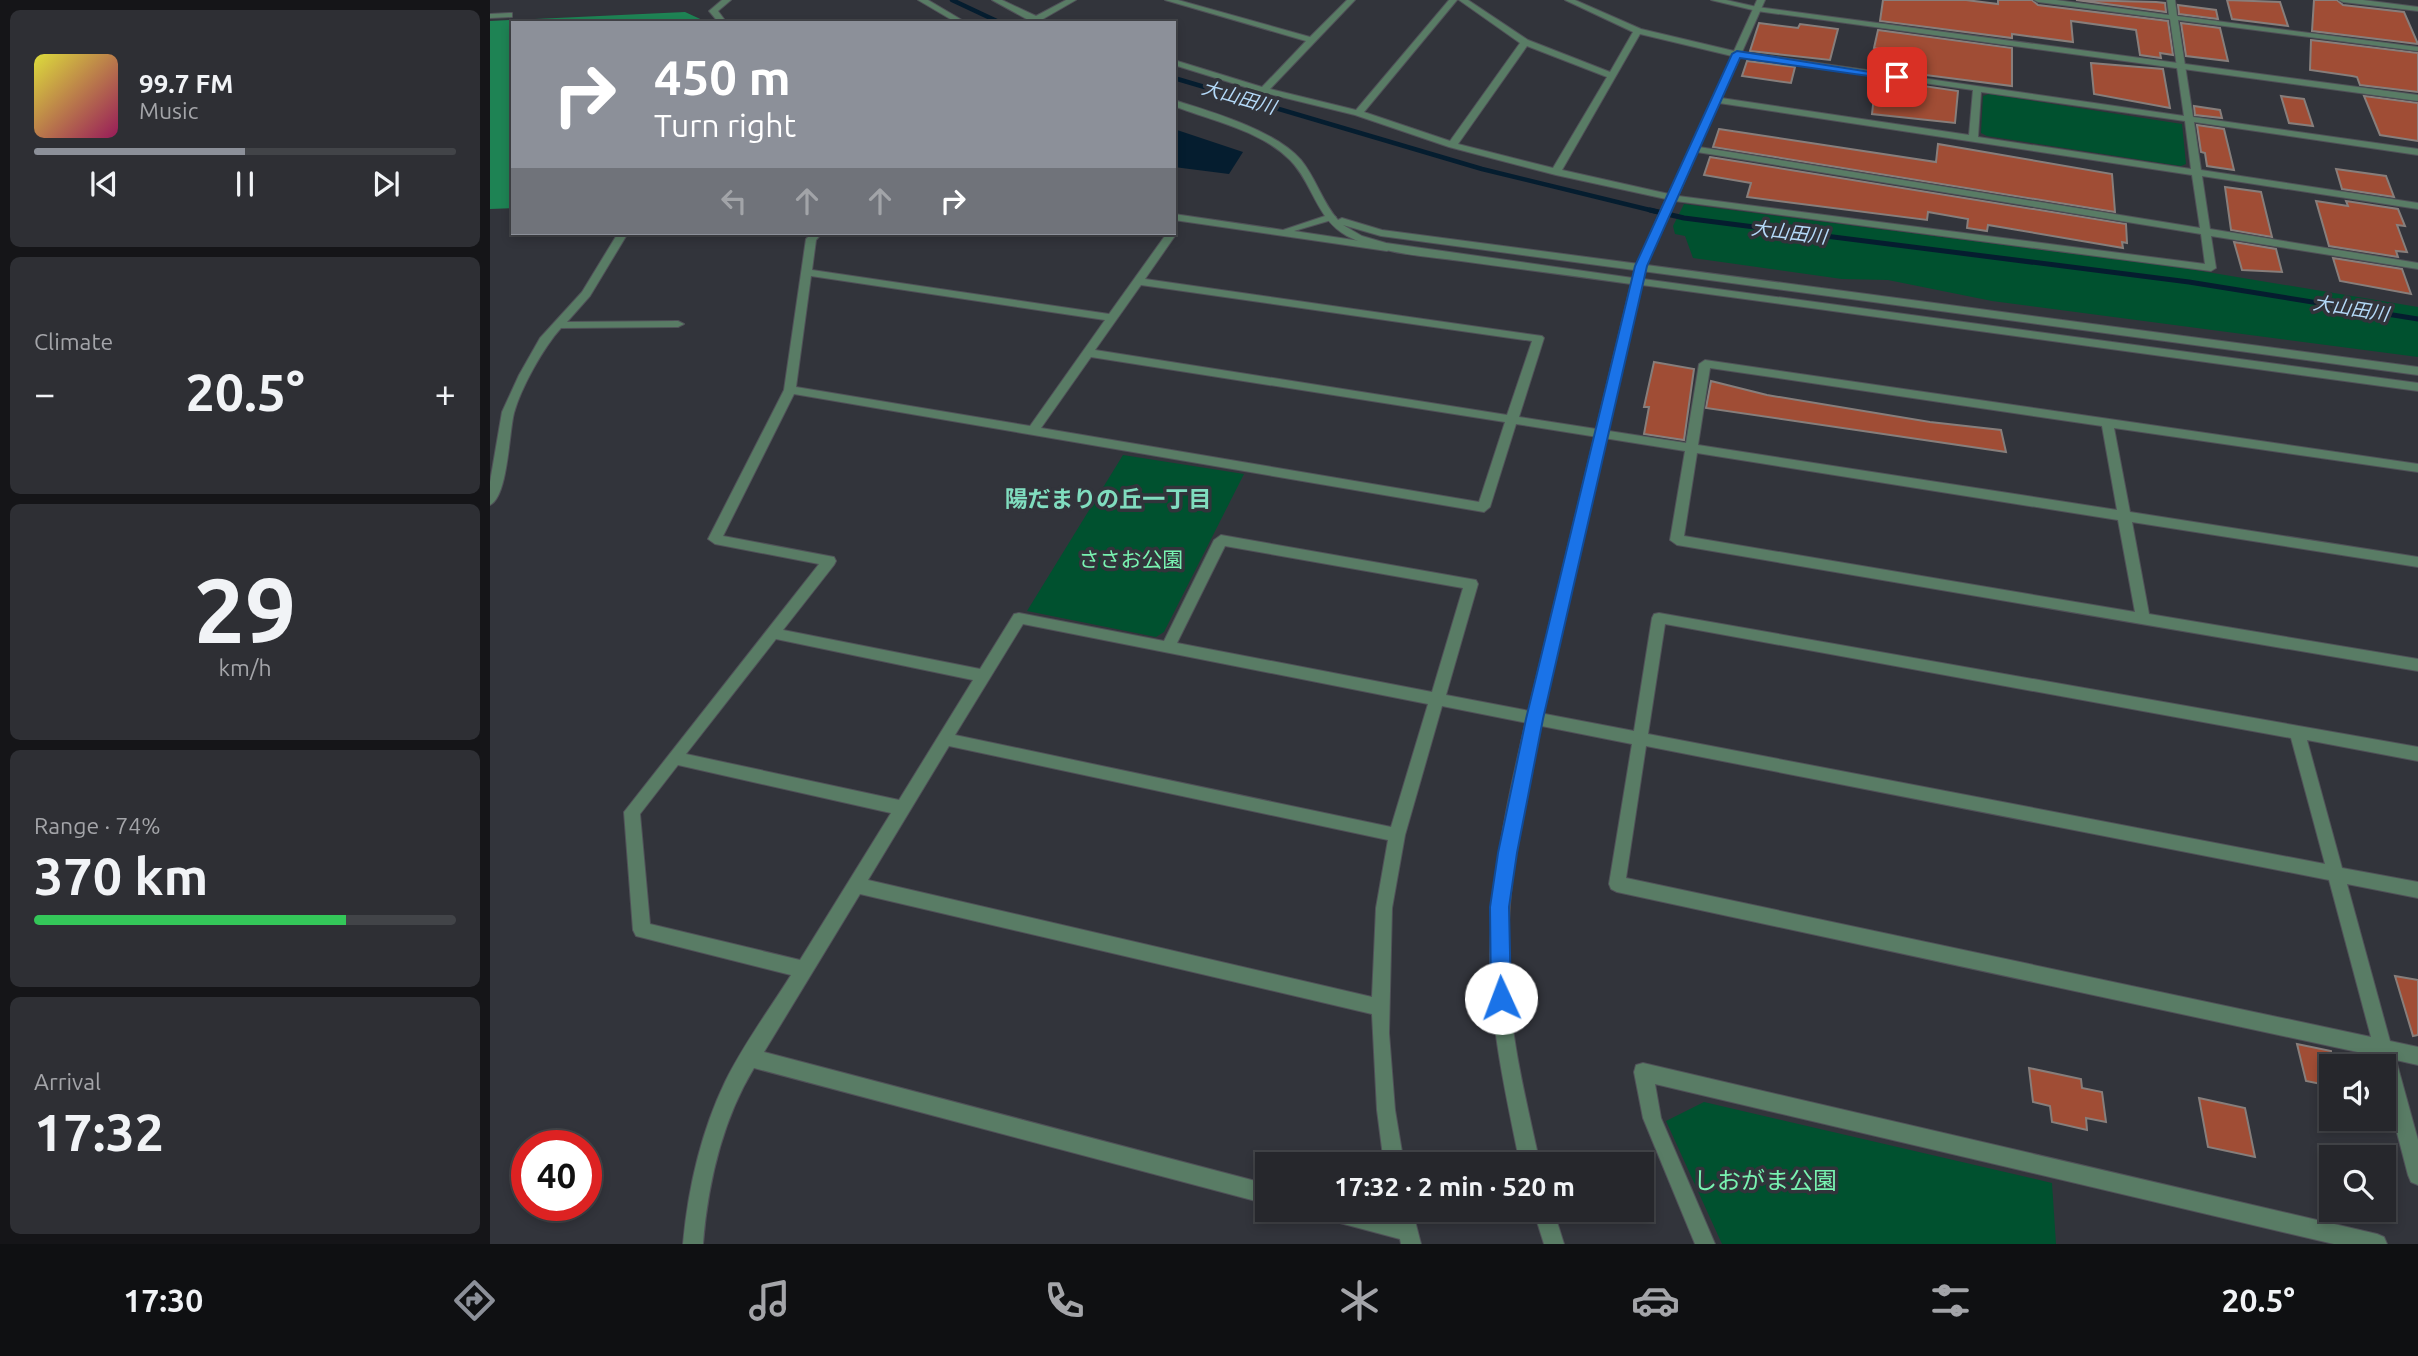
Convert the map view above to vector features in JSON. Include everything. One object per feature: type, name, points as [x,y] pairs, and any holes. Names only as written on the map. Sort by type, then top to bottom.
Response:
[{"type":"street","points":[[721,21],[713,11],[727,0]]},
{"type":"street","points":[[922,0],[959,21]]},
{"type":"street","points":[[996,0],[1040,21],[1072,0]]},
{"type":"street","points":[[1169,0],[1311,40]]},
{"type":"street","points":[[1264,90],[1351,0]]},
{"type":"street","points":[[1358,113],[1453,0]]},
{"type":"street","points":[[1463,0],[1525,42],[1612,76]]},
{"type":"street","points":[[1569,0],[1638,31],[1737,54],[2418,152]]},
{"type":"street","points":[[1715,0],[1759,4],[2418,98]]},
{"type":"street","points":[[2038,0],[2418,49]]},
{"type":"street","points":[[1176,63],[1264,90],[1358,113],[1452,145],[1556,172],[1674,198],[2211,268],[2171,0]]},
{"type":"street","points":[[2343,0],[2418,9]]},
{"type":"street","points":[[1528,1152],[1507,1051],[1499,957],[1500,907],[1507,853],[1535,719],[1641,266],[1657,236],[1759,4]]},
{"type":"street","points":[[490,16],[509,15]]},
{"type":"street","points":[[1556,172],[1638,31]]},
{"type":"street","points":[[1452,145],[1525,42]]},
{"type":"street","points":[[1973,138],[1977,89]]},
{"type":"street","points":[[1717,100],[2418,206]]},
{"type":"street","points":[[1176,104],[1262,138],[1286,151],[1308,174],[1328,214],[1357,237],[1404,250]]},
{"type":"street","points":[[1695,149],[2418,266]]},
{"type":"street","points":[[1272,232],[1308,226],[1328,214]]},
{"type":"street","points":[[1328,214],[1381,233],[2418,371]]},
{"type":"street","points":[[1178,218],[2418,387]]},
{"type":"street","points":[[490,500],[498,477],[508,412],[544,340],[586,294],[622,235]]},
{"type":"street","points":[[804,970],[642,930],[632,812],[829,561],[715,539],[790,390],[811,239],[815,235]]},
{"type":"street","points":[[1033,431],[1170,235]]},
{"type":"street","points":[[806,272],[1113,318]]},
{"type":"street","points":[[790,390],[1484,507],[1538,338],[1139,281]]},
{"type":"street","points":[[559,326],[678,324]]},
{"type":"street","points":[[1089,353],[2418,562]]},
{"type":"street","points":[[2418,468],[1705,364],[1677,540],[2418,665]]},
{"type":"street","points":[[2107,422],[2143,619]]},
{"type":"street","points":[[1168,647],[1221,540],[1471,584],[1397,835],[1384,908],[1379,1007],[1386,1110],[1392,1152]]},
{"type":"street","points":[[693,1244],[696,1200],[717,1125],[732,1087],[1019,618],[2418,890]]},
{"type":"street","points":[[2418,754],[1659,618],[1617,884],[2418,1056]]},
{"type":"street","points":[[772,633],[983,676]]},
{"type":"street","points":[[2297,732],[2418,1175]]},
{"type":"street","points":[[944,739],[1397,835]]},
{"type":"street","points":[[674,758],[902,808]]},
{"type":"street","points":[[856,884],[1379,1007]]},
{"type":"street","points":[[750,1058],[1255,1191]]},
{"type":"street","points":[[1705,1244],[1657,1131],[1643,1072],[2377,1244]]},
{"type":"street","points":[[1364,1222],[1409,1237]]},
{"type":"street","points":[[1547,1222],[1554,1244]]},
{"type":"green space","points":[[685,12],[705,21],[511,21],[511,208],[490,209],[490,21]]},
{"type":"green space","points":[[1989,94],[2182,124],[2186,164],[2181,166],[1987,136],[1981,133],[1983,96]]},
{"type":"green space","points":[[1684,204],[2183,268],[2418,307],[2418,357],[1992,301],[1888,280],[1842,279],[1693,258],[1685,236],[1675,234],[1673,226]]},
{"type":"green space","name":"ささお公園","points":[[1123,455],[1244,474],[1164,632],[1156,637],[1027,611]]},
{"type":"green space","name":"しおがま公園","points":[[1704,1102],[2052,1183],[2056,1244],[1722,1244],[1666,1121]]},
{"type":"water","points":[[1176,130],[1243,152],[1229,174],[1176,167]]},
{"type":"building","points":[[1883,0],[1966,0],[1998,4],[1998,0],[2032,0],[2038,5],[2168,21],[2173,55],[2160,53],[2161,58],[2140,55],[2136,30],[2071,21],[2073,42],[2012,34],[2012,38],[1880,21]]},
{"type":"building","points":[[2076,0],[2165,3],[2166,12]]},
{"type":"building","points":[[2227,0],[2280,2],[2288,26],[2232,19]]},
{"type":"building","points":[[2314,0],[2337,0],[2343,5],[2404,12],[2418,44],[2312,31]]},
{"type":"building","points":[[2178,5],[2216,10],[2218,19],[2179,14]]},
{"type":"building","points":[[1759,23],[1798,28],[1800,24],[1838,29],[1830,60],[1750,51]]},
{"type":"building","points":[[2181,23],[2220,28],[2228,61],[2186,56]]},
{"type":"building","points":[[1878,30],[2012,48],[2012,86],[1878,69],[1881,49],[1874,48]]},
{"type":"building","points":[[2311,40],[2418,53],[2418,92],[2360,85],[2357,77],[2310,70]]},
{"type":"building","points":[[1747,61],[1795,67],[1791,83],[1742,76]]},
{"type":"building","points":[[2091,63],[2163,69],[2170,108],[2094,94]]},
{"type":"building","points":[[1876,79],[1958,91],[1955,123],[1872,114]]},
{"type":"building","points":[[2281,96],[2304,99],[2313,126],[2289,123]]},
{"type":"building","points":[[2364,96],[2418,103],[2418,141],[2380,135]]},
{"type":"building","points":[[2194,106],[2220,110],[2222,118],[2195,115]]},
{"type":"building","points":[[2197,125],[2224,129],[2234,170],[2207,166],[2205,153],[2201,152]]},
{"type":"building","points":[[1719,129],[1936,162],[1938,144],[2112,174],[2115,212],[1713,147]]},
{"type":"building","points":[[1710,157],[2126,224],[2127,243],[2122,242],[2123,248],[1988,225],[1987,231],[1967,228],[1968,219],[1928,212],[1927,220],[1747,197],[1751,183],[1704,175]]},
{"type":"building","points":[[2336,169],[2386,176],[2394,197],[2342,189]]},
{"type":"building","points":[[2225,187],[2261,192],[2272,237],[2231,230]]},
{"type":"building","points":[[2316,201],[2348,206],[2346,201],[2398,209],[2405,226],[2397,225],[2407,252],[2396,251],[2398,257],[2329,246]]},
{"type":"building","points":[[2234,242],[2276,249],[2282,272],[2242,270]]},
{"type":"building","points":[[2333,258],[2402,269],[2411,294],[2340,281]]},
{"type":"building","points":[[1654,362],[1694,369],[1684,440],[1644,434],[1649,407],[1644,407]]},
{"type":"building","points":[[1711,381],[1767,395],[1930,422],[2001,430],[2006,452],[1706,408]]},
{"type":"building","points":[[2395,976],[2418,980],[2418,1035],[2413,1036]]},
{"type":"building","points":[[2297,1044],[2331,1051],[2331,1054],[2319,1054],[2319,1084],[2306,1081]]},
{"type":"building","points":[[2029,1068],[2081,1079],[2082,1088],[2102,1092],[2106,1122],[2086,1118],[2087,1130],[2052,1122],[2050,1106],[2033,1102]]},
{"type":"building","points":[[2199,1098],[2245,1108],[2255,1157],[2208,1147]]},
{"type":"waterway","name":"大山田川","points":[[952,0],[997,21]]},
{"type":"waterway","name":"大山田川","points":[[1176,79],[1482,169],[1658,212]]},
{"type":"waterway","name":"大山田川","points":[[1650,210],[1684,218],[2189,282],[2418,319]]},
{"type":"district","name":"陽だまりの丘一丁目","points":[[1108,499]]},
{"type":"route","points":[[1501,998],[1500,907],[1507,853],[1535,719],[1641,266],[1657,236],[1737,54],[1897,77]]}]
